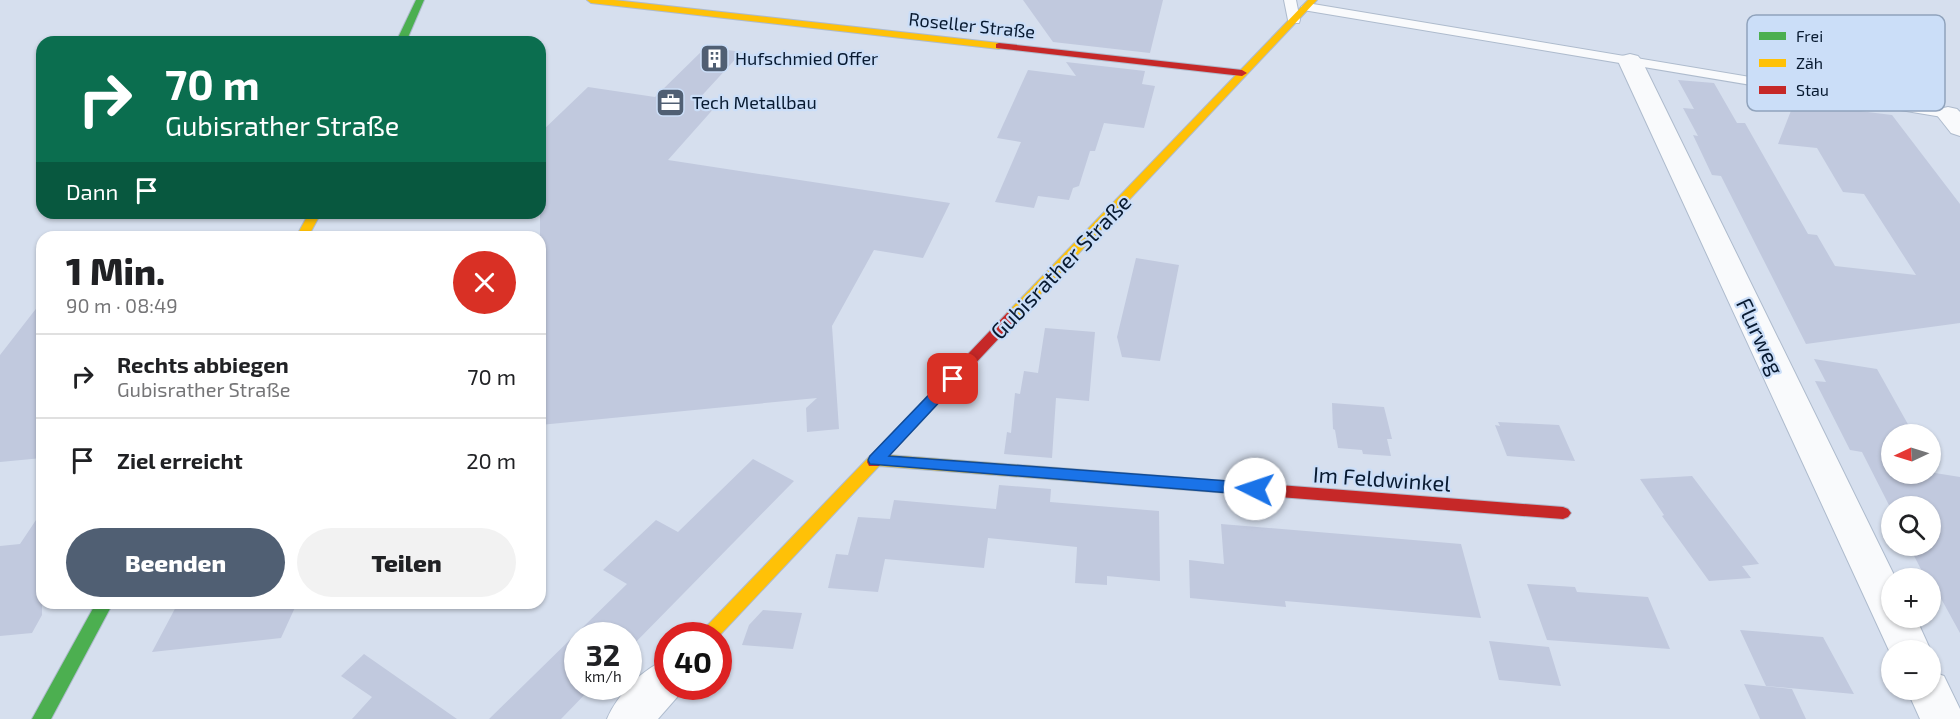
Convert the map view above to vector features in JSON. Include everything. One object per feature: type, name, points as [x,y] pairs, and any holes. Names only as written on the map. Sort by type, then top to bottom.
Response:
[{"type":"street","points":[[404,36],[420,0]]},
{"type":"street","name":"Roseller Straße","points":[[591,0],[1242,73]]},
{"type":"street","name":"Gubisrather Straße","points":[[721,622],[1310,3]]},
{"type":"street","name":"Flurweg","points":[[1630,61],[1881,589]]},
{"type":"street","name":"Im Feldwinkel","points":[[875,460],[1563,513]]},
{"type":"street","points":[[41,719],[102,609]]},
{"type":"street","points":[[629,719],[654,693]]},
{"type":"street","points":[[1933,700],[1942,719]]},
{"type":"lane","points":[[1290,0],[1294,20]]},
{"type":"lane","points":[[1310,3],[1747,82]]},
{"type":"lane","points":[[1911,111],[1956,119]]},
{"type":"building","points":[[1023,0],[1163,0],[1150,53],[1053,42]]},
{"type":"building","points":[[706,47],[742,52],[695,103],[716,106],[668,160],[950,203],[923,258],[874,250],[832,326],[839,429],[807,432],[806,408],[817,398],[546,424],[546,231],[540,231],[540,219],[546,219],[546,127],[588,87],[655,97]]},
{"type":"building","points":[[1066,62],[1145,71],[1142,84],[1155,86],[1144,128],[1104,123],[1095,151],[1090,151],[1079,186],[1073,188],[1069,200],[1038,196],[1034,208],[995,202],[1021,142],[997,138],[1028,70],[1076,76]]},
{"type":"building","points":[[1678,80],[1714,83],[1737,123],[1745,123],[1808,234],[1817,235],[1835,266],[1916,275],[1864,194],[1843,192],[1817,148],[1778,144],[1791,111],[1859,111],[1892,115],[1960,204],[1960,323],[1806,344],[1721,176],[1712,175],[1693,135],[1698,136],[1683,108],[1694,109]]},
{"type":"building","points":[[1136,258],[1179,265],[1160,361],[1122,357],[1117,337]]},
{"type":"building","points":[[36,309],[36,459],[0,462],[0,355]]},
{"type":"building","points":[[1045,328],[1095,332],[1089,401],[1056,398],[1052,458],[1004,454],[1007,432],[1011,433],[1015,393],[1020,394],[1024,371],[1038,373]]},
{"type":"building","points":[[1814,359],[1877,369],[1908,424],[1881,424],[1881,484],[1941,484],[1941,474],[1960,477],[1960,633],[1941,598],[1941,568],[1920,568],[1914,556],[1941,556],[1941,496],[1884,496],[1862,452],[1850,450],[1815,381],[1826,382]]},
{"type":"building","points":[[1332,403],[1384,407],[1392,439],[1387,439],[1391,456],[1363,454],[1362,450],[1338,448],[1333,429]]},
{"type":"building","points":[[1498,422],[1559,425],[1575,461],[1507,456],[1495,425],[1500,426]]},
{"type":"building","points":[[753,459],[794,481],[642,636],[642,622],[588,622],[627,584],[603,570],[656,520],[678,532]]},
{"type":"building","points":[[1692,476],[1759,564],[1742,566],[1751,578],[1709,581],[1662,516],[1664,515],[1640,479]]},
{"type":"building","points":[[999,485],[1051,489],[1050,502],[1159,511],[1160,581],[1107,576],[1107,585],[1075,583],[1077,547],[988,538],[984,568],[885,559],[878,592],[828,588],[836,554],[848,555],[858,517],[890,519],[894,500],[996,509]]},
{"type":"building","points":[[36,520],[36,609],[42,609],[42,615],[32,633],[0,636],[0,546],[20,544]]},
{"type":"building","points":[[1221,524],[1461,544],[1481,618],[1285,601],[1286,607],[1190,598],[1189,560],[1224,564]]},
{"type":"building","points":[[1527,584],[1575,587],[1577,592],[1648,597],[1670,649],[1547,640]]},
{"type":"building","points":[[175,609],[294,609],[281,638],[152,652]]},
{"type":"building","points":[[763,610],[802,613],[793,649],[742,645],[749,625]]},
{"type":"building","points":[[1740,630],[1823,637],[1854,694],[1766,686]]},
{"type":"building","points":[[1489,641],[1549,647],[1561,686],[1499,680]]},
{"type":"building","points":[[564,646],[564,700],[579,700],[561,719],[489,719]]},
{"type":"building","points":[[364,654],[457,719],[352,719],[372,697],[341,676]]},
{"type":"building","points":[[1744,684],[1792,689],[1806,719],[1760,719]]},
{"type":"traffic: fast","points":[[404,36],[420,0]]},
{"type":"traffic: fast","points":[[41,719],[102,609]]},
{"type":"traffic: slow","points":[[591,0],[999,46]]},
{"type":"traffic: slow","points":[[1012,316],[1313,0]]},
{"type":"traffic: slow","points":[[305,231],[312,219]]},
{"type":"traffic: slow","points":[[875,460],[1279,491]]},
{"type":"traffic: slow","points":[[721,622],[874,462]]},
{"type":"traffic: jam","points":[[999,46],[1242,73]]},
{"type":"traffic: jam","points":[[874,462],[1012,316]]},
{"type":"traffic: jam","points":[[1279,491],[1563,513]]},
{"type":"place","name":"Hufschmied Offer","points":[[714,58]]},
{"type":"place","name":"Tech Metallbau","points":[[671,102]]},
{"type":"route","points":[[953,379],[875,460],[1255,489]]}]
